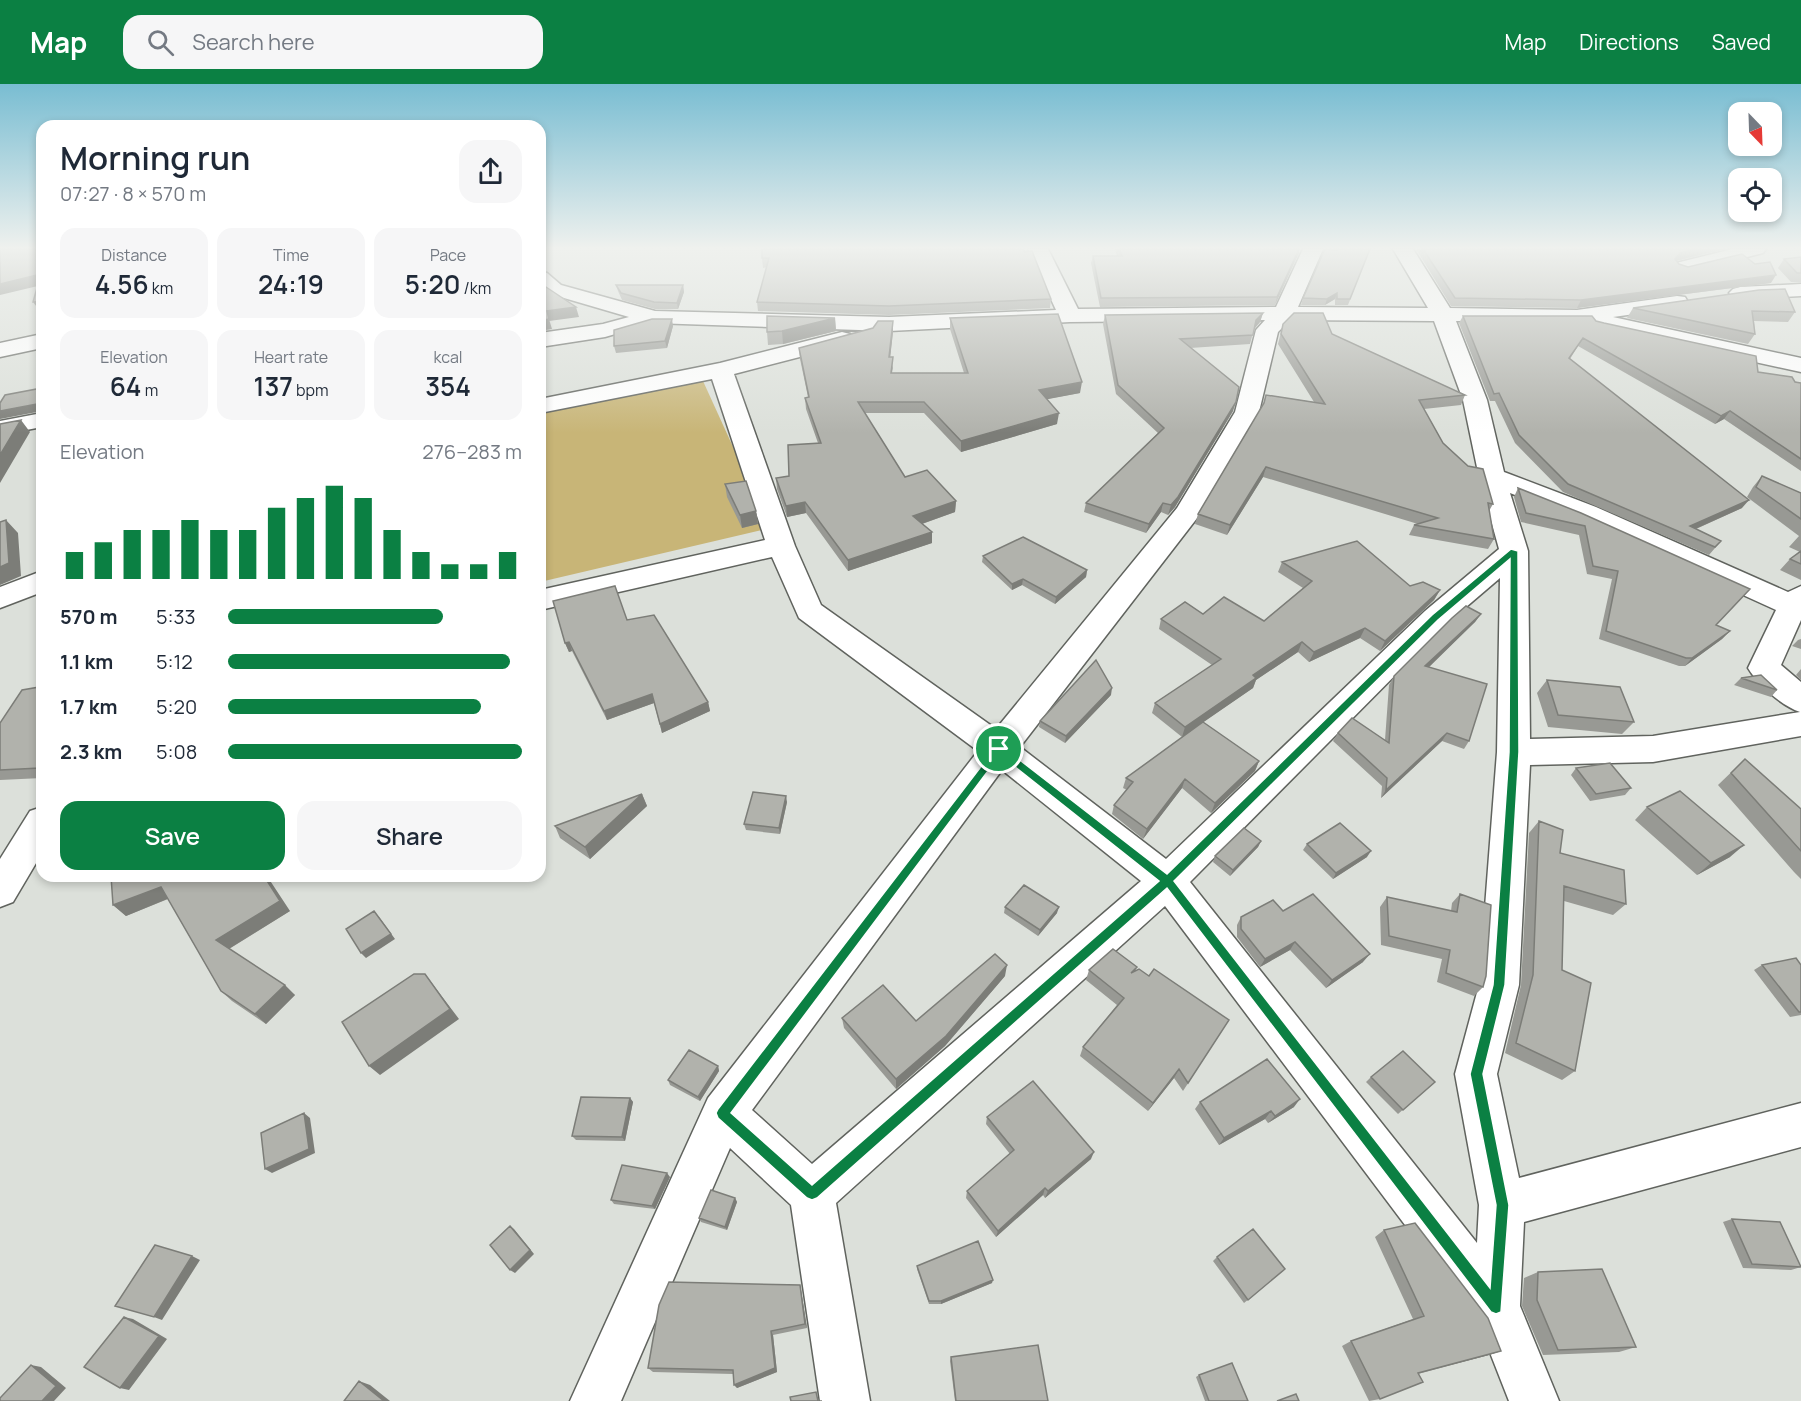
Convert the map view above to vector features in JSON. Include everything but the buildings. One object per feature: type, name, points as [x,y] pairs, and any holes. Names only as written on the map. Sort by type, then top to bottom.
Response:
[{"type":"street","points":[[631,310],[654,317],[890,324],[1070,316],[1284,312],[1577,316],[1618,310]]},
{"type":"street","points":[[1067,310],[1070,316]]},
{"type":"street","points":[[1440,310],[1475,400],[1492,477],[1514,551],[1514,752],[1499,985],[1476,1074],[1503,1205],[1496,1306]]},
{"type":"street","points":[[595,1401],[723,1113],[999,749],[1188,513],[1246,412],[1267,330],[1284,312]]},
{"type":"street","points":[[1577,316],[1801,365]]},
{"type":"street","points":[[546,339],[605,330],[654,317]]},
{"type":"street","points":[[546,405],[721,370],[890,324]]},
{"type":"street","points":[[0,350],[36,342]]},
{"type":"street","points":[[721,370],[781,546],[809,611],[999,749],[1167,881],[1496,1306],[1534,1401]]},
{"type":"street","points":[[0,428],[36,421]]},
{"type":"street","points":[[1492,477],[1597,517],[1798,603],[1764,668],[1801,700]]},
{"type":"street","points":[[546,599],[781,546]]},
{"type":"street","points":[[812,1194],[1167,881],[1435,618],[1514,551]]},
{"type":"street","points":[[0,598],[36,583]]},
{"type":"street","points":[[1514,752],[1653,749],[1801,724]]},
{"type":"street","points":[[0,891],[36,831]]},
{"type":"street","points":[[723,1113],[812,1194],[845,1401]]},
{"type":"street","points":[[1503,1205],[1801,1125]]},
{"type":"shaded area","points":[[703,381],[770,528],[546,581],[546,412]]},
{"type":"route","points":[[999,749],[723,1113],[812,1194],[1167,881],[1435,618],[1514,551],[1514,752],[1499,985],[1476,1074],[1503,1205],[1496,1306],[1167,881],[999,749]]}]
